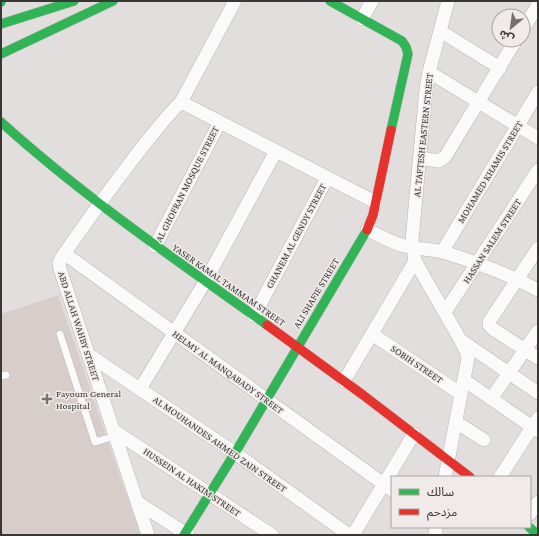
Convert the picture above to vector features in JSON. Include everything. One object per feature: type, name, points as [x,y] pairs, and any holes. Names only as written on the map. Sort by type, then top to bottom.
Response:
[{"type":"street","points":[[1,24],[74,1]]},
{"type":"street","points":[[1,54],[113,1]]},
{"type":"street","points":[[65,254],[98,204],[131,161],[181,102],[235,1]]},
{"type":"street","points":[[330,1],[362,19],[372,1]]},
{"type":"street","name":"AL TAFTESH EASTERN STREET","points":[[448,1],[429,72],[412,232],[412,247],[415,261],[462,341]]},
{"type":"street","points":[[531,16],[538,5]]},
{"type":"street","name":"ALI SHAFIE STREET","points":[[186,534],[367,230],[372,215],[408,54],[402,41],[362,19]]},
{"type":"street","points":[[440,31],[500,68]]},
{"type":"street","points":[[420,158],[438,161],[445,157],[511,48]]},
{"type":"street","points":[[429,72],[538,138]]},
{"type":"street","name":"MOHAMED KHAMIS STREET","points":[[442,252],[538,92]]},
{"type":"street","points":[[181,102],[375,202]]},
{"type":"street","name":"YASER KAMAL TAMMAM STREET","points":[[1,122],[48,164],[98,204],[344,381],[469,476]]},
{"type":"street","name":"AL GHOFRAN MOSQUE STREET","points":[[155,246],[220,122]]},
{"type":"street","points":[[140,389],[205,282],[276,151]]},
{"type":"street","name":"HASSAN SALEM STREET","points":[[445,312],[538,170]]},
{"type":"street","name":"GHANEM AL GENDY STREET","points":[[254,316],[327,178]]},
{"type":"street","points":[[367,230],[396,243],[442,252],[477,264],[517,279],[538,290]]},
{"type":"street","points":[[538,248],[490,320],[489,325],[538,358]]},
{"type":"street","name":"HELMY AL MANQABADY STREET","points":[[65,254],[388,487]]},
{"type":"street","name":"ABD ALLAH WAHBY STREET","points":[[65,254],[59,263],[60,269],[148,535]]},
{"type":"street","points":[[344,381],[415,261]]},
{"type":"street","points":[[491,399],[538,331]]},
{"type":"street","name":"SOBIH STREET","points":[[372,334],[461,394]]},
{"type":"street","points":[[462,341],[538,393]]},
{"type":"street","points":[[445,476],[468,358],[462,341]]},
{"type":"street","name":"AL MOUHANDES AHMED ZAIN STREET","points":[[89,355],[235,454],[349,535]]},
{"type":"street","points":[[464,380],[491,399],[536,425],[501,476]]},
{"type":"street","points":[[456,422],[484,440]]},
{"type":"street","name":"HUSSEIN AL HAKIM STREET","points":[[114,433],[272,535]]},
{"type":"street","points":[[393,476],[414,434]]},
{"type":"street","points":[[353,535],[388,487]]},
{"type":"street","points":[[137,502],[186,534]]},
{"type":"street","points":[[531,512],[538,502]]},
{"type":"street","points":[[530,528],[538,535]]},
{"type":"lane","points":[[60,334],[95,442],[114,433]]},
{"type":"shaded area","name":"Fayoum General Hospital","points":[[58,295],[141,535],[1,535],[1,314]]},
{"type":"traffic: fast","points":[[1,24],[74,1]]},
{"type":"traffic: fast","points":[[1,54],[113,1]]},
{"type":"traffic: fast","points":[[330,1],[402,41],[406,47],[408,54],[391,130]]},
{"type":"traffic: fast","points":[[1,122],[33,150],[98,202],[267,325]]},
{"type":"traffic: fast","points":[[184,535],[235,453],[367,230]]},
{"type":"traffic: fast","points":[[530,528],[538,535]]},
{"type":"traffic: jam","points":[[367,230],[373,215],[391,130]]},
{"type":"traffic: jam","points":[[267,325],[363,395],[469,476]]},
{"type":"place","name":"Fayoum General Hospital","points":[[47,399]]}]
